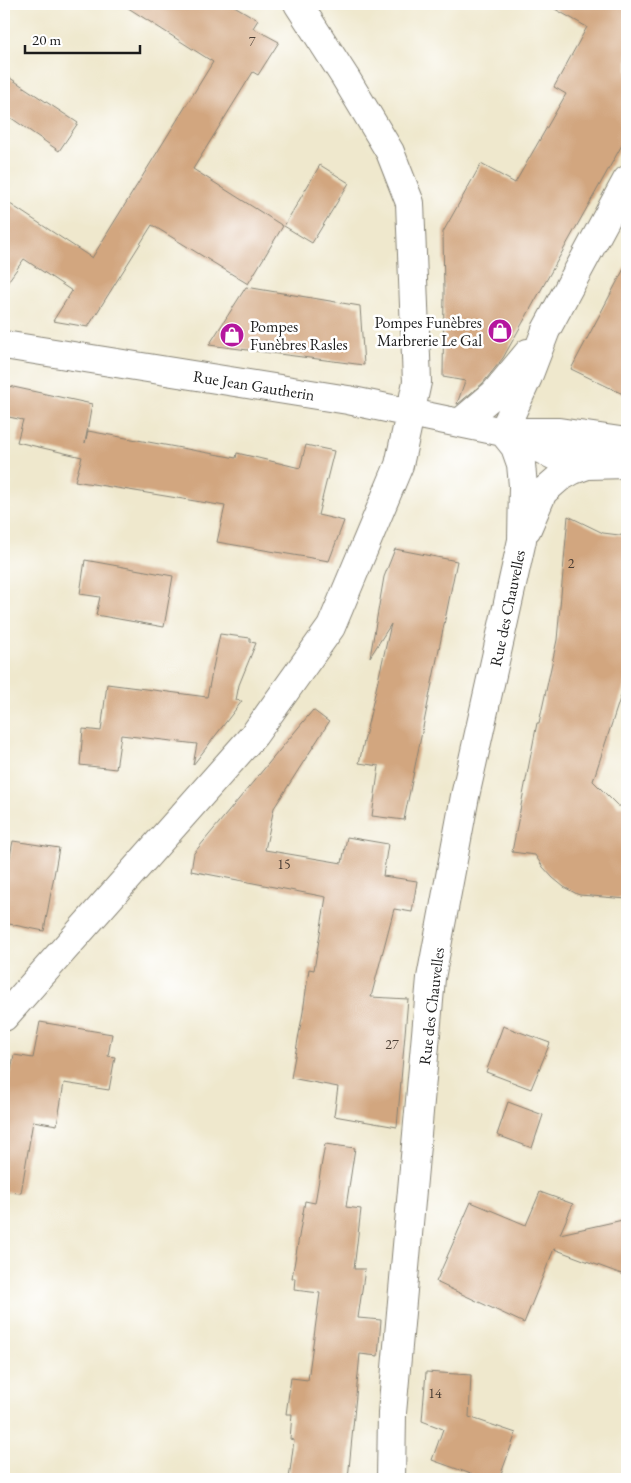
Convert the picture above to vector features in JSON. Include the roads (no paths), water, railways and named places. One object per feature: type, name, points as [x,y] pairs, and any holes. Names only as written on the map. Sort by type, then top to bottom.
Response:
[{"type":"street","points":[[4,1017],[254,736],[331,626],[399,465],[417,382],[410,203],[390,152],[298,4]]},
{"type":"street","points":[[503,432],[528,378],[546,330],[627,180]]},
{"type":"street","points":[[461,422],[494,394],[516,370],[546,330]]},
{"type":"street","name":"Rue Jean Gautherin","points":[[4,345],[348,400],[503,432]]},
{"type":"street","points":[[503,432],[558,432],[627,442]]},
{"type":"street","points":[[503,432],[557,456],[627,464]]},
{"type":"street","name":"Rue des Chauvelles","points":[[391,1479],[392,1413],[432,978],[466,796],[522,540],[523,486],[521,464],[515,447],[503,432]]},
{"type":"street","name":"Rue des Chauvelles","points":[[522,540],[543,492],[558,478],[588,465],[627,464]]},
{"type":"place","name":"Pompes Funèbres Marbrerie Le Gal","points":[[500,331]]},
{"type":"place","name":"Pompes Funèbres Rasles","points":[[232,335]]}]
